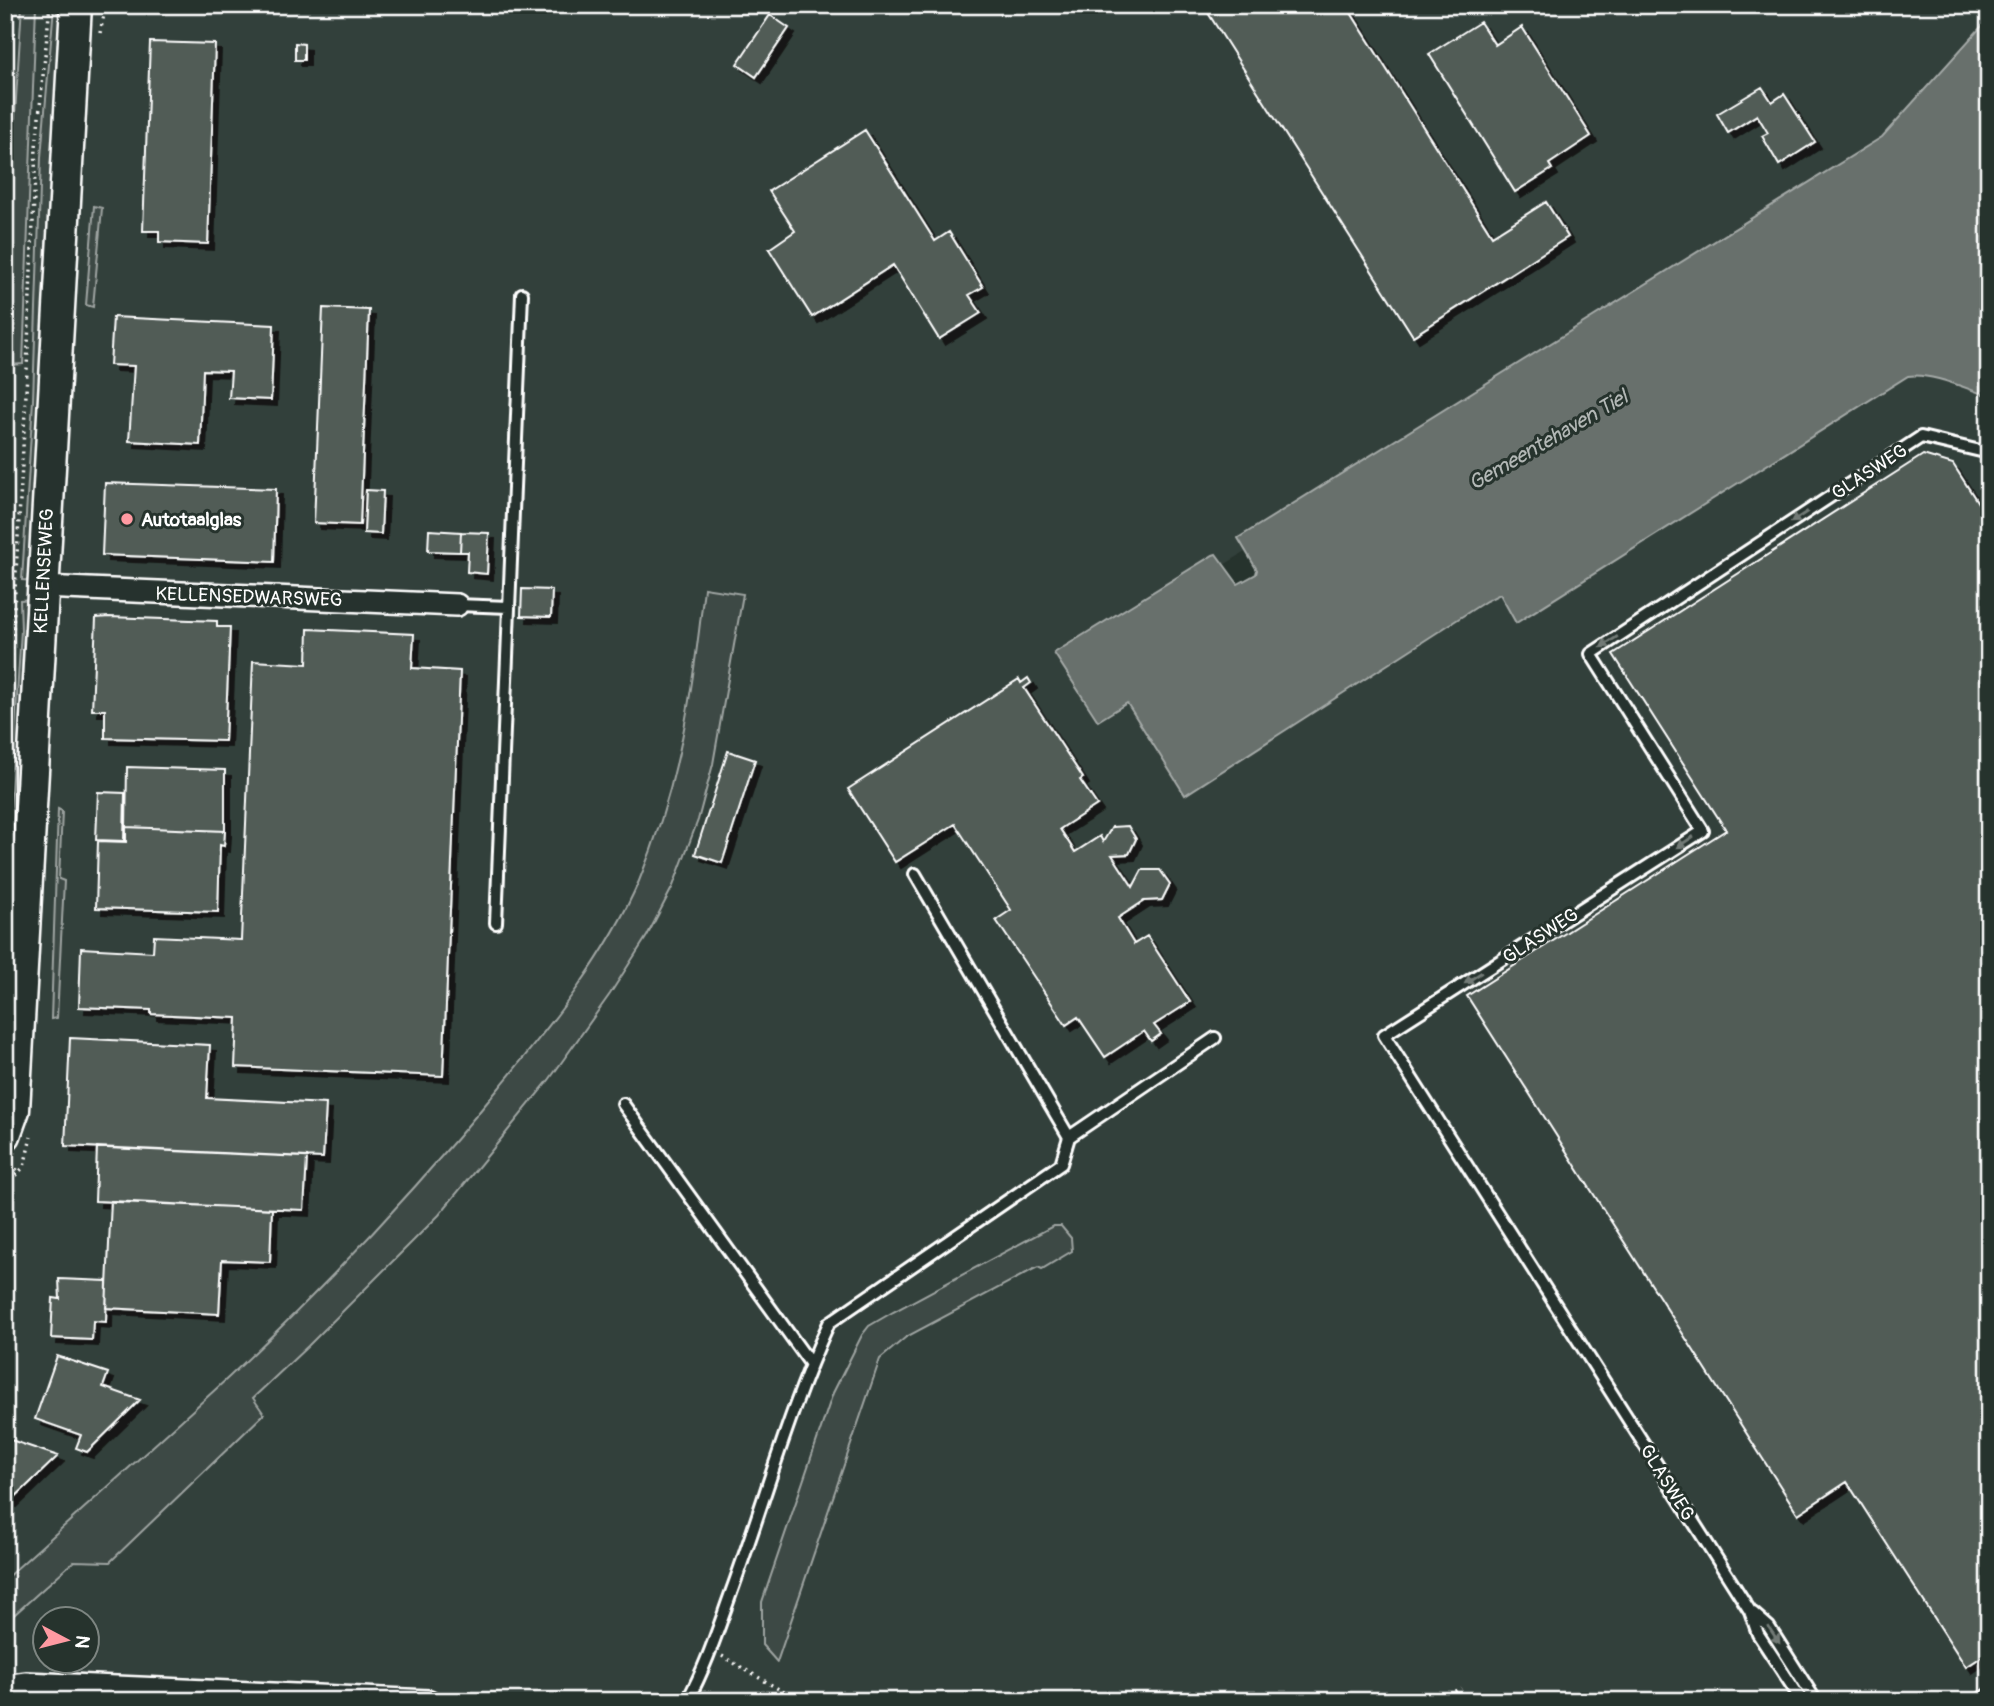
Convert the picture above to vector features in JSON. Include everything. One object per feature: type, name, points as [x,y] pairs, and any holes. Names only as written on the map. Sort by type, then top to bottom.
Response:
[{"type":"main road","name":"KELLENSEWEG","points":[[5,1135],[14,1110],[76,5]]},
{"type":"street","name":"KELLENSEDWARSWEG","points":[[42,587],[457,605]]},
{"type":"street","points":[[5,1686],[26,1683],[183,1695],[429,1701]]},
{"type":"lane","points":[[496,923],[522,295]]},
{"type":"lane","name":"GLASWEG","points":[[1802,1701],[1758,1634],[1750,1611],[1384,1035],[1703,831],[1591,654],[1921,437],[1989,453]]},
{"type":"lane","points":[[457,605],[509,607]]},
{"type":"lane","points":[[915,874],[1069,1137]]},
{"type":"lane","points":[[687,1701],[711,1649],[810,1363],[829,1323],[1060,1164],[1069,1137],[1215,1038]]},
{"type":"lane","points":[[623,1104],[810,1363]]},
{"type":"lane","name":"GLASWEG","points":[[1750,1611],[1769,1627],[1816,1701]]},
{"type":"lane","points":[[1978,1701],[1989,1694]]},
{"type":"path","name":"KELLENSEWEG","points":[[5,768],[26,394],[36,147],[50,5]]},
{"type":"path","points":[[5,1159],[19,1172]]},
{"type":"path","points":[[5,1203],[8,1185]]},
{"type":"path","points":[[711,1649],[799,1701]]},
{"type":"path","points":[[1436,1701],[1461,1688]]},
{"type":"shaded area","points":[[5,5],[1989,5],[1989,49],[1892,154],[1076,656],[1498,568],[1912,362],[1989,386],[1989,1701],[5,1701]]},
{"type":"shaded area","points":[[22,5],[36,5],[23,364],[11,365],[5,567],[5,329]]},
{"type":"shaded area","points":[[54,6],[62,23],[35,581],[22,580],[33,400],[41,157]]},
{"type":"shaded area","points":[[94,206],[102,208],[93,307],[86,305]]},
{"type":"shaded area","points":[[704,588],[743,594],[713,764],[698,820],[673,886],[647,936],[610,994],[549,1080],[439,1215],[253,1398],[264,1414],[110,1562],[74,1561],[5,1623],[5,1579],[229,1377],[335,1273],[468,1126],[594,964],[639,881],[664,809],[689,700]]},
{"type":"shaded area","points":[[33,599],[30,630],[24,630],[5,1013],[10,811],[21,630],[20,600]]},
{"type":"shaded area","points":[[58,809],[62,811],[59,879],[64,881],[57,1018],[51,1019]]},
{"type":"shaded area","points":[[1053,1226],[1061,1226],[1071,1238],[1072,1251],[1042,1269],[1038,1267],[1032,1270],[906,1337],[880,1359],[777,1662],[762,1645],[762,1602],[833,1393],[862,1335],[869,1326],[893,1312]]},
{"type":"water","name":"Gemeentehaven Tiel","points":[[1989,18],[1989,396],[1927,376],[1908,376],[1516,623],[1500,594],[1486,601],[1185,795],[1127,703],[1098,721],[1054,653],[1213,555],[1216,554],[1238,584],[1256,574],[1257,570],[1238,538],[1882,137]]},
{"type":"building","points":[[1203,5],[1346,5],[1492,236],[1546,202],[1568,237],[1413,336]]},
{"type":"building","points":[[770,15],[789,28],[756,77],[737,64]]},
{"type":"building","points":[[1480,22],[1495,45],[1522,27],[1591,136],[1549,164],[1552,169],[1515,192],[1429,54]]},
{"type":"building","points":[[150,42],[215,44],[208,244],[159,242],[159,231],[143,231]]},
{"type":"building","points":[[295,43],[304,44],[304,60],[295,60]]},
{"type":"building","points":[[1762,87],[1772,102],[1784,94],[1815,142],[1779,165],[1762,136],[1768,133],[1757,115],[1728,133],[1717,114]]},
{"type":"building","points":[[865,130],[935,241],[949,232],[983,287],[969,295],[981,313],[939,339],[893,265],[812,317],[769,249],[795,231],[769,191]]},
{"type":"building","points":[[323,308],[369,310],[360,525],[314,523]]},
{"type":"building","points":[[113,317],[274,325],[271,400],[229,398],[231,371],[203,370],[200,445],[129,441],[134,366],[110,365]]},
{"type":"building","points":[[1923,455],[1953,464],[1989,520],[1989,1652],[1966,1667],[1847,1482],[1798,1514],[1467,996],[1726,830],[1613,654]]},
{"type":"building","points":[[105,483],[276,489],[274,562],[102,555]]},
{"type":"building","points":[[366,490],[383,491],[381,534],[364,533]]},
{"type":"building","points":[[429,530],[461,532],[460,552],[428,551]]},
{"type":"building","points":[[461,532],[489,533],[487,574],[467,572],[468,552],[460,552]]},
{"type":"building","points":[[522,589],[552,590],[551,617],[521,616]]},
{"type":"building","points":[[96,618],[217,621],[217,627],[230,627],[225,741],[105,738],[105,710],[92,710]]},
{"type":"building","points":[[308,629],[414,634],[412,668],[460,671],[443,1076],[235,1067],[237,1018],[79,1007],[81,948],[153,952],[154,936],[241,940],[253,661],[307,664]]},
{"type":"building","points":[[1028,678],[1031,683],[1024,688],[1083,778],[1080,780],[1097,805],[1060,829],[1075,852],[1100,836],[1103,842],[1112,827],[1128,826],[1136,839],[1129,854],[1112,855],[1133,887],[1142,870],[1160,870],[1170,884],[1162,900],[1144,901],[1118,918],[1134,944],[1147,936],[1190,1002],[1154,1025],[1161,1034],[1151,1041],[1144,1031],[1105,1057],[1078,1017],[1066,1025],[996,920],[1011,910],[955,824],[895,862],[848,789],[1019,679],[1021,683]]},
{"type":"building","points":[[728,751],[755,760],[722,863],[695,854]]},
{"type":"building","points":[[127,767],[225,770],[225,831],[126,827]]},
{"type":"building","points":[[98,792],[125,793],[124,841],[96,840]]},
{"type":"building","points":[[126,827],[225,831],[224,846],[220,845],[218,912],[96,908],[98,841],[126,842]]},
{"type":"building","points":[[70,1038],[210,1045],[207,1098],[326,1104],[323,1158],[65,1146]]},
{"type":"building","points":[[97,1147],[307,1157],[304,1210],[95,1201]]},
{"type":"building","points":[[111,1201],[272,1209],[270,1262],[222,1260],[219,1314],[106,1308]]},
{"type":"building","points":[[59,1279],[107,1281],[106,1322],[93,1321],[92,1340],[51,1338],[53,1298],[60,1299]]},
{"type":"building","points":[[57,1356],[108,1373],[103,1387],[140,1400],[87,1452],[76,1448],[81,1435],[35,1419]]},
{"type":"building","points":[[5,1438],[58,1456],[11,1501],[5,1499]]},
{"type":"place","name":"Autotaalglas","points":[[127,519]]}]
